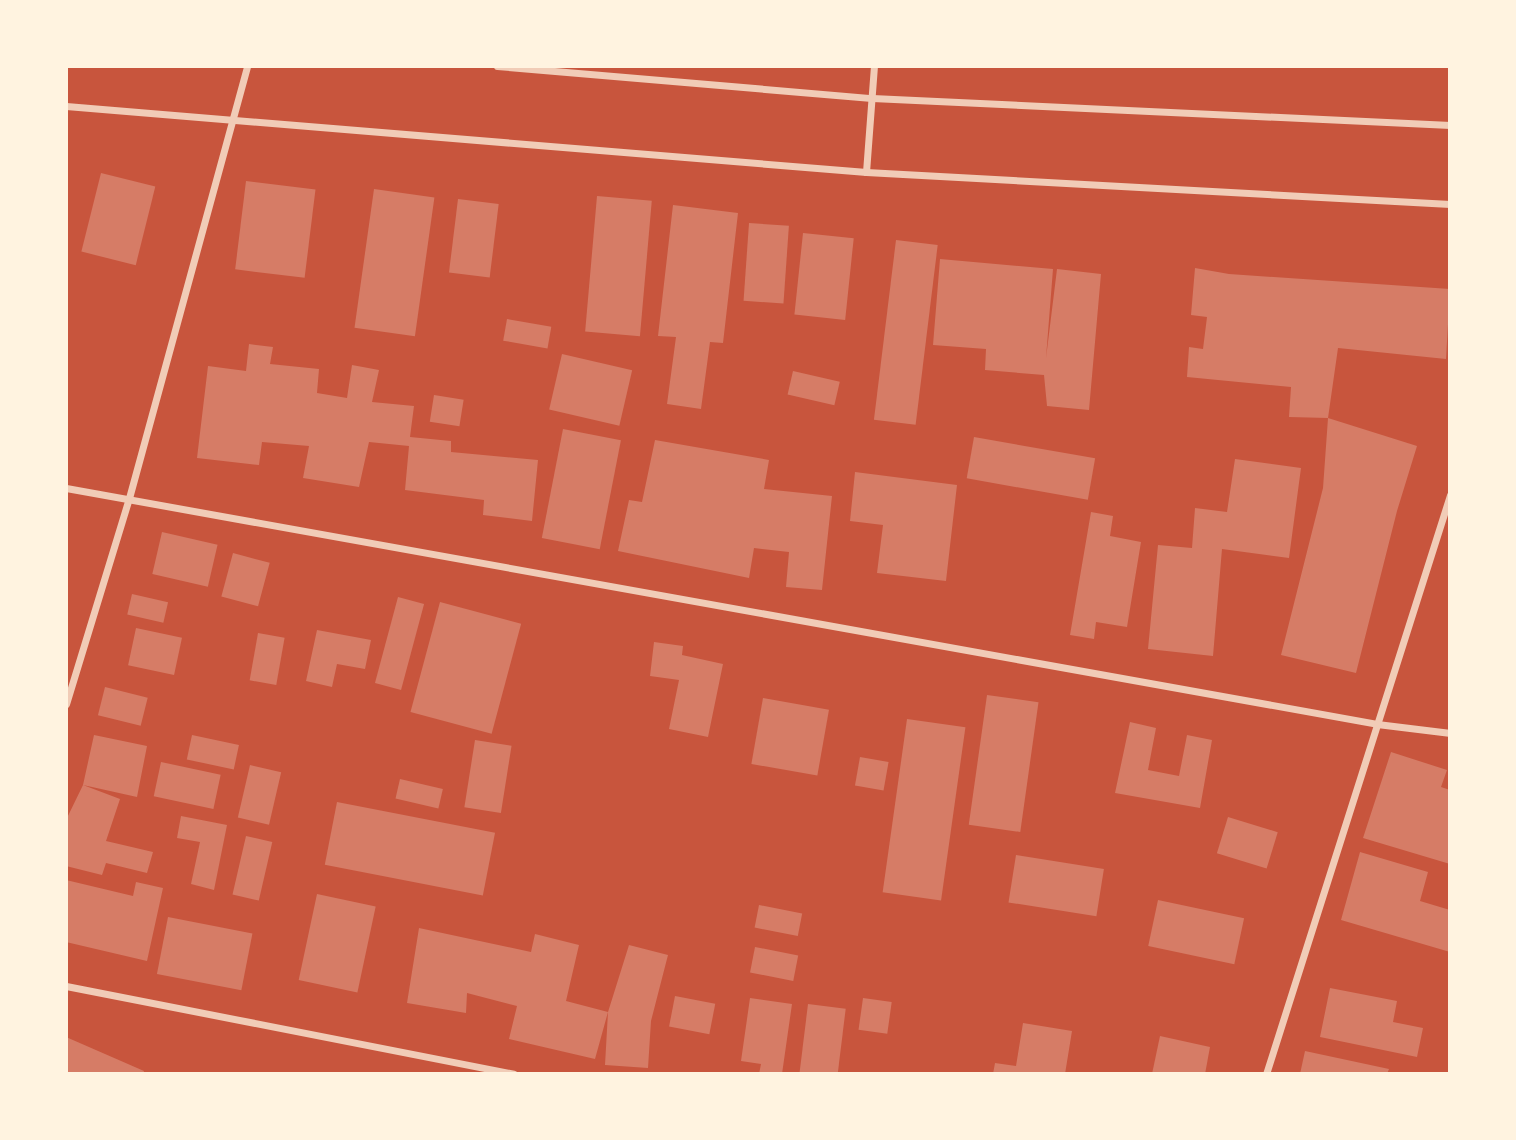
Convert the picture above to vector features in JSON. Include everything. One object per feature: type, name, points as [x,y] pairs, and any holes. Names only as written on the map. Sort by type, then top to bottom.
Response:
[{"type":"street","points":[[66,704],[130,498],[247,66]]},
{"type":"street","points":[[496,66],[872,98],[1450,125]]},
{"type":"street","points":[[866,172],[874,66]]},
{"type":"street","points":[[66,106],[232,122],[866,172],[1450,204]]},
{"type":"street","points":[[66,488],[1377,724],[1450,733]]},
{"type":"street","points":[[1266,1073],[1450,495]]},
{"type":"street","points":[[66,986],[513,1073]]},
{"type":"building","points":[[101,173],[155,187],[136,265],[81,252]]},
{"type":"building","points":[[246,181],[315,190],[305,278],[235,269]]},
{"type":"building","points":[[374,189],[434,197],[415,336],[355,328]]},
{"type":"building","points":[[597,196],[652,201],[640,336],[585,331]]},
{"type":"building","points":[[458,199],[499,204],[490,277],[449,272]]},
{"type":"building","points":[[673,205],[738,213],[723,343],[710,342],[701,409],[667,404],[676,337],[658,336]]},
{"type":"building","points":[[749,223],[789,226],[783,304],[744,301]]},
{"type":"building","points":[[803,233],[854,238],[845,320],[794,315]]},
{"type":"building","points":[[896,240],[938,245],[916,425],[874,420]]},
{"type":"building","points":[[940,259],[1053,269],[1046,358],[1057,269],[1101,274],[1089,410],[1047,406],[1044,375],[985,370],[986,349],[933,345]]},
{"type":"building","points":[[1195,268],[1229,274],[1450,289],[1446,359],[1338,348],[1328,418],[1289,417],[1291,387],[1187,377],[1189,347],[1203,349],[1207,317],[1191,315]]},
{"type":"building","points":[[507,319],[551,327],[547,348],[503,341]]},
{"type":"building","points":[[249,344],[273,347],[270,364],[319,369],[317,393],[347,398],[352,365],[379,370],[372,402],[414,406],[410,437],[451,441],[451,452],[538,460],[532,521],[483,515],[484,500],[405,490],[409,446],[369,442],[359,487],[303,478],[309,446],[262,442],[259,465],[197,458],[208,366],[246,371]]},
{"type":"building","points":[[562,354],[632,370],[619,426],[549,410]]},
{"type":"building","points":[[793,371],[840,382],[834,405],[788,394]]},
{"type":"building","points":[[434,395],[464,400],[459,426],[430,422]]},
{"type":"building","points":[[1328,418],[1417,446],[1397,511],[1356,673],[1281,655],[1323,488]]},
{"type":"building","points":[[563,429],[621,440],[600,549],[542,538]]},
{"type":"building","points":[[974,437],[1095,458],[1088,500],[967,478]]},
{"type":"building","points":[[655,440],[769,460],[764,489],[832,496],[822,590],[786,587],[789,552],[754,548],[749,578],[618,551],[629,500],[642,502]]},
{"type":"building","points":[[1235,459],[1301,468],[1289,558],[1222,549],[1213,656],[1148,649],[1158,545],[1192,548],[1195,508],[1227,512]]},
{"type":"building","points":[[855,472],[957,485],[946,581],[877,573],[883,525],[850,521]]},
{"type":"building","points":[[1091,512],[1113,516],[1110,536],[1141,542],[1127,627],[1096,622],[1094,639],[1070,635]]},
{"type":"building","points":[[162,532],[218,545],[208,587],[152,574]]},
{"type":"building","points":[[233,553],[270,563],[258,606],[221,596]]},
{"type":"building","points":[[132,594],[168,602],[163,623],[127,614]]},
{"type":"building","points":[[398,597],[424,604],[401,690],[375,683]]},
{"type":"building","points":[[440,602],[521,624],[492,734],[410,712]]},
{"type":"building","points":[[136,628],[182,638],[174,675],[128,665]]},
{"type":"building","points":[[317,630],[371,640],[365,669],[337,664],[332,687],[306,681]]},
{"type":"building","points":[[258,633],[285,638],[276,685],[250,680]]},
{"type":"building","points":[[654,642],[683,646],[682,655],[723,664],[708,737],[669,729],[679,680],[650,676]]},
{"type":"building","points":[[105,687],[148,698],[141,726],[98,715]]},
{"type":"building","points":[[987,695],[1038,702],[1020,832],[969,825]]},
{"type":"building","points":[[763,698],[829,710],[817,776],[751,764]]},
{"type":"building","points":[[907,719],[965,727],[941,901],[883,892]]},
{"type":"building","points":[[1130,722],[1156,728],[1148,770],[1179,776],[1187,735],[1212,740],[1200,808],[1115,793]]},
{"type":"building","points":[[94,735],[147,746],[137,797],[83,785]]},
{"type":"building","points":[[192,735],[239,745],[234,769],[187,759]]},
{"type":"building","points":[[475,740],[512,746],[501,813],[464,807]]},
{"type":"building","points":[[1391,752],[1447,770],[1441,787],[1450,790],[1450,864],[1363,838]]},
{"type":"building","points":[[860,757],[889,762],[884,791],[855,786]]},
{"type":"building","points":[[161,762],[221,775],[213,809],[154,796]]},
{"type":"building","points":[[250,765],[281,772],[269,825],[238,818]]},
{"type":"building","points":[[400,779],[443,789],[438,808],[396,798]]},
{"type":"building","points":[[83,785],[120,799],[106,841],[153,852],[147,873],[106,863],[102,875],[66,866],[66,820]]},
{"type":"building","points":[[337,802],[495,833],[483,896],[325,865]]},
{"type":"building","points":[[181,816],[227,825],[214,890],[191,884],[200,842],[177,838]]},
{"type":"building","points":[[1228,817],[1278,832],[1267,869],[1217,853]]},
{"type":"building","points":[[246,836],[272,842],[259,901],[233,894]]},
{"type":"building","points":[[1360,852],[1428,872],[1420,901],[1450,910],[1450,952],[1341,920]]},
{"type":"building","points":[[1016,855],[1104,869],[1096,916],[1008,902]]},
{"type":"building","points":[[66,880],[133,896],[136,882],[163,888],[147,961],[66,942]]},
{"type":"building","points":[[317,894],[376,906],[357,993],[299,980]]},
{"type":"building","points":[[1158,900],[1244,918],[1234,964],[1148,946]]},
{"type":"building","points":[[759,905],[802,913],[798,936],[755,928]]},
{"type":"building","points":[[168,917],[252,933],[241,990],[157,974]]},
{"type":"building","points":[[419,928],[531,952],[535,934],[579,945],[566,1001],[608,1012],[595,1059],[509,1039],[517,1006],[467,993],[466,1013],[407,1003]]},
{"type":"building","points":[[629,945],[668,955],[651,1021],[648,1068],[605,1065],[608,1012]]},
{"type":"building","points":[[755,947],[798,955],[793,981],[750,973]]},
{"type":"building","points":[[1330,988],[1397,1001],[1393,1022],[1423,1028],[1417,1057],[1320,1037]]},
{"type":"building","points":[[675,996],[715,1004],[709,1034],[669,1026]]},
{"type":"building","points":[[750,998],[792,1004],[782,1074],[759,1074],[761,1064],[741,1061]]},
{"type":"building","points":[[863,998],[892,1002],[887,1034],[859,1030]]},
{"type":"building","points":[[808,1004],[846,1009],[838,1074],[799,1074]]},
{"type":"building","points":[[1023,1023],[1072,1031],[1065,1074],[993,1074],[995,1063],[1016,1066]]},
{"type":"building","points":[[1160,1036],[1210,1047],[1205,1074],[1152,1074]]},
{"type":"building","points":[[66,1037],[144,1071],[143,1074],[66,1074]]},
{"type":"building","points":[[1305,1051],[1389,1069],[1387,1074],[1300,1074]]}]
